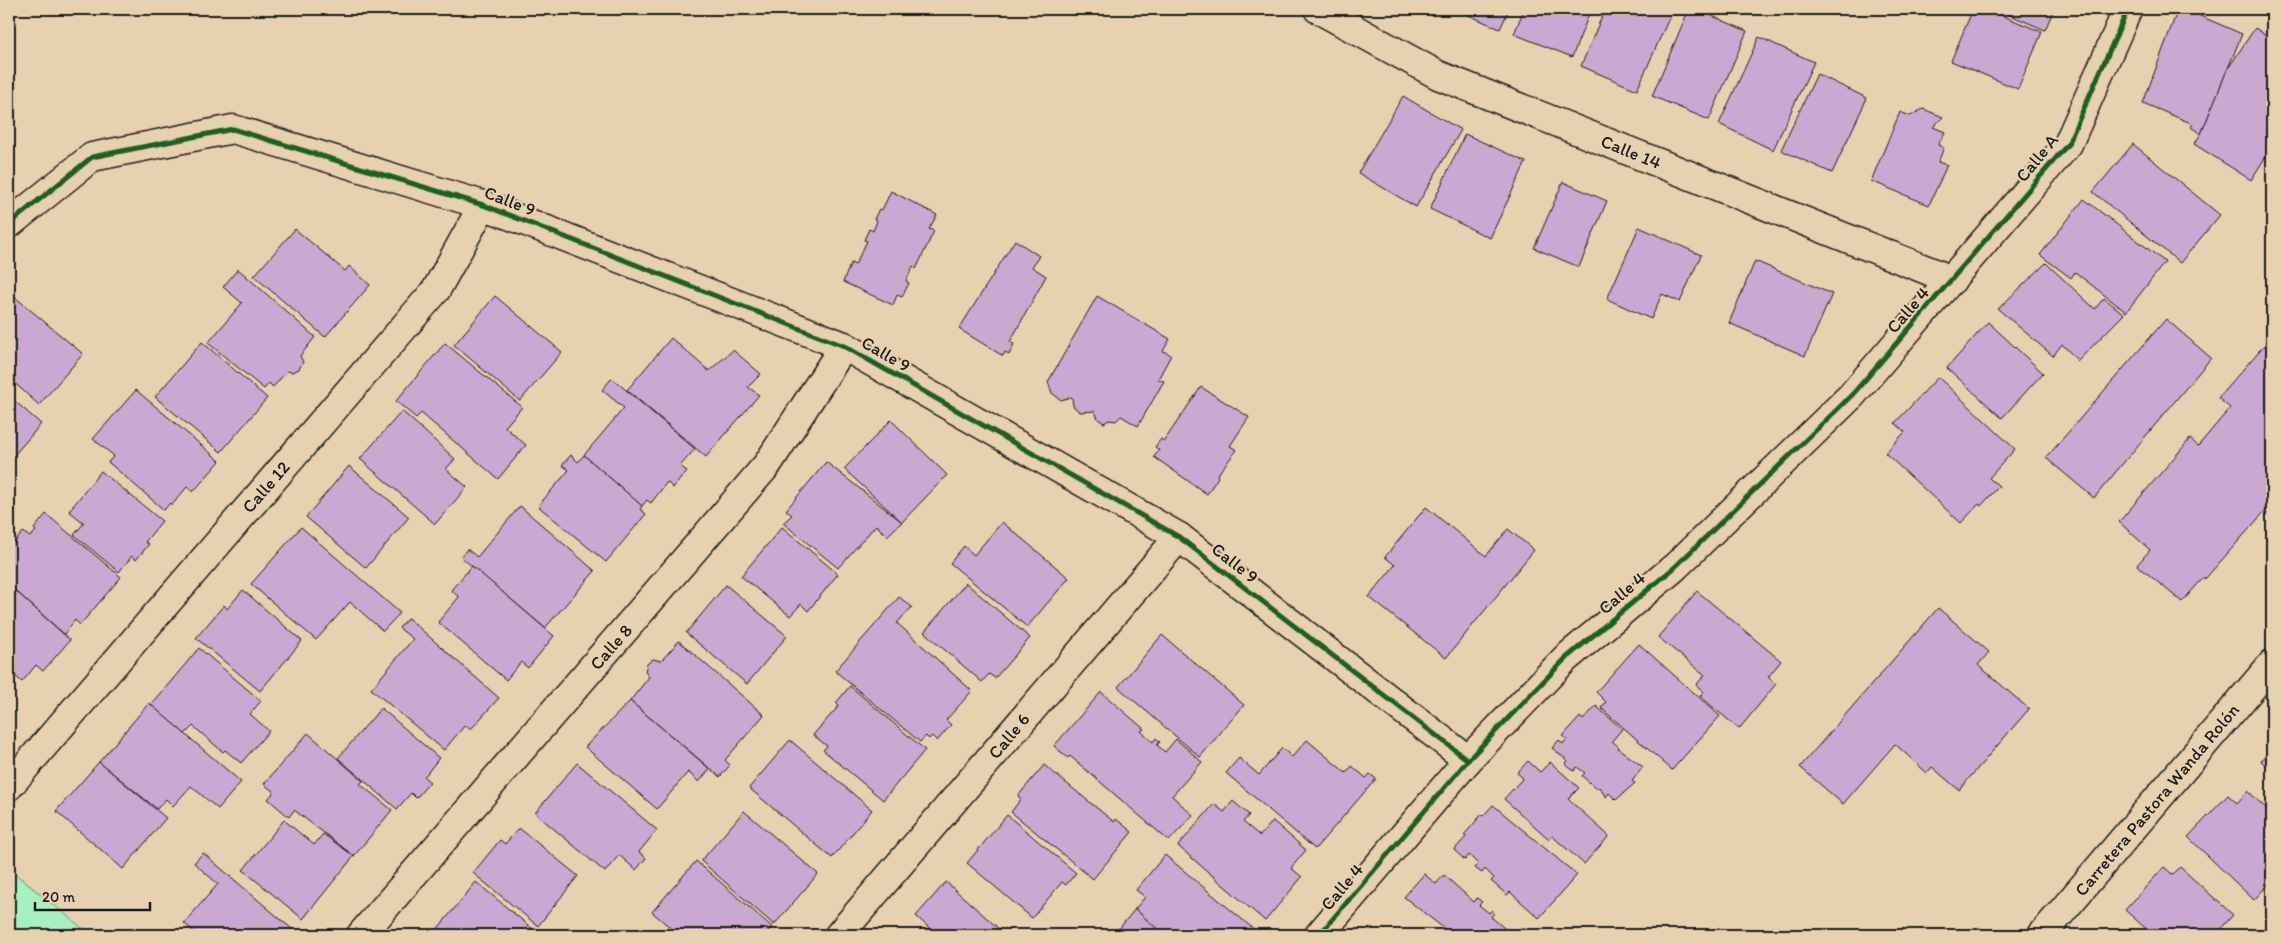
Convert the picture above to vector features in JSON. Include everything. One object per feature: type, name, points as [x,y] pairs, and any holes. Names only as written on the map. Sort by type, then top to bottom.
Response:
[{"type":"street","name":"Calle 14","points":[[1318,9],[1438,75],[1952,280]]},
{"type":"street","name":"Calle A","points":[[1952,280],[2068,144],[2128,9]]},
{"type":"street","name":"Calle 9","points":[[9,224],[92,157],[232,129],[483,205],[844,346],[1179,537],[1468,760]]},
{"type":"street","name":"Calle 12","points":[[9,786],[436,290],[483,205]]},
{"type":"street","name":"Calle 4","points":[[1319,935],[1468,760],[1565,659],[1675,568],[1852,395],[1952,280]]},
{"type":"street","name":"Calle 8","points":[[361,935],[768,465],[844,346]]},
{"type":"street","name":"Calle 6","points":[[839,935],[1179,537]]},
{"type":"street","name":"Carretera Pastora Wanda Rolón","points":[[2042,935],[2272,664]]},
{"type":"green space","points":[[9,869],[91,935],[9,935]]},
{"type":"building","points":[[1455,9],[1509,9],[1500,29]]},
{"type":"building","points":[[1524,9],[1591,9],[1572,57],[1514,34]]},
{"type":"building","points":[[1605,9],[1673,9],[1637,90],[1581,66]]},
{"type":"building","points":[[1689,9],[1696,9],[1747,31],[1709,120],[1652,96]]},
{"type":"building","points":[[1973,9],[1986,9],[2042,32],[2018,89],[1951,61]]},
{"type":"building","points":[[1996,9],[2054,9],[2045,30]]},
{"type":"building","points":[[2178,9],[2184,9],[2242,34],[2201,134],[2191,127],[2193,124],[2143,103]]},
{"type":"building","points":[[2255,28],[2272,39],[2272,147],[2251,180],[2194,144],[2201,134],[2227,70]]},
{"type":"building","points":[[1759,37],[1814,62],[1773,150],[1719,124]]},
{"type":"building","points":[[1817,74],[1867,98],[1832,173],[1781,150]]},
{"type":"building","points":[[1403,96],[1461,130],[1416,207],[1358,173]]},
{"type":"building","points":[[1923,109],[1943,117],[1933,127],[1945,132],[1938,145],[1944,148],[1938,162],[1947,165],[1929,205],[1871,181],[1900,112],[1910,116]]},
{"type":"building","points":[[1465,134],[1526,162],[1490,238],[1430,209]]},
{"type":"building","points":[[2133,144],[2220,215],[2180,263],[2093,192]]},
{"type":"building","points":[[1563,182],[1607,201],[1579,267],[1534,248]]},
{"type":"building","points":[[891,191],[937,215],[929,229],[934,231],[916,269],[913,266],[906,281],[909,283],[902,297],[897,295],[893,305],[843,282],[851,263],[855,265],[867,241],[864,240],[869,229],[873,231],[877,221],[874,219],[879,209],[882,210]]},
{"type":"building","points":[[2084,199],[2165,262],[2126,312],[2075,272],[2071,278],[2040,255]]},
{"type":"building","points":[[1639,227],[1701,255],[1680,302],[1662,294],[1651,319],[1607,299]]},
{"type":"building","points":[[295,229],[345,271],[349,266],[370,285],[325,337],[254,276]]},
{"type":"building","points":[[1015,240],[1039,256],[1032,267],[1046,276],[1010,342],[1014,344],[1009,355],[1005,352],[1003,356],[959,329]]},
{"type":"building","points":[[1755,261],[1832,294],[1805,356],[1729,323]]},
{"type":"building","points":[[2046,263],[2095,309],[2104,298],[2124,314],[2078,361],[2062,344],[2053,356],[1998,309]]},
{"type":"building","points":[[238,269],[315,337],[300,356],[303,362],[299,369],[292,372],[287,371],[273,387],[269,383],[264,389],[208,343],[242,303],[223,287]]},
{"type":"building","points":[[495,296],[562,352],[520,401],[454,345]]},
{"type":"building","points":[[1097,296],[1170,339],[1163,351],[1171,355],[1158,379],[1164,381],[1138,426],[1121,416],[1116,421],[1109,420],[1104,423],[1098,419],[1095,411],[1080,412],[1073,406],[1072,397],[1061,400],[1052,393],[1048,382]]},
{"type":"building","points":[[16,298],[83,354],[39,405],[9,378],[9,306]]},
{"type":"building","points":[[2166,319],[2211,358],[2094,498],[2046,458]]},
{"type":"building","points":[[1988,322],[2043,373],[2002,418],[1947,368]]},
{"type":"building","points":[[2272,336],[2272,503],[2205,579],[2204,577],[2182,602],[2137,565],[2150,550],[2119,522],[2190,439],[2198,446],[2230,408],[2218,398]]},
{"type":"building","points":[[671,338],[709,371],[733,350],[761,374],[748,387],[759,395],[706,457],[627,390]]},
{"type":"building","points":[[202,342],[267,398],[221,452],[155,397]]},
{"type":"building","points":[[445,343],[522,407],[505,427],[526,445],[498,479],[421,413],[416,418],[396,401]]},
{"type":"building","points":[[1938,377],[2015,449],[1989,478],[1999,486],[1981,506],[1979,504],[1961,523],[1885,453],[1905,432],[1895,423]]},
{"type":"building","points":[[612,378],[695,449],[680,466],[687,471],[673,488],[667,482],[651,503],[647,500],[642,506],[584,455],[624,408],[602,390]]},
{"type":"building","points":[[1201,387],[1249,417],[1230,446],[1237,450],[1217,475],[1218,477],[1207,494],[1154,457],[1159,450],[1155,447],[1161,439],[1164,441]]},
{"type":"building","points":[[136,390],[220,461],[193,492],[187,487],[172,505],[170,503],[164,510],[108,462],[114,456],[93,439]]},
{"type":"building","points":[[9,396],[41,424],[9,461]]},
{"type":"building","points":[[402,411],[455,459],[446,469],[467,487],[435,524],[360,459]]},
{"type":"building","points":[[891,420],[947,475],[902,522],[844,469]]},
{"type":"building","points":[[571,455],[578,462],[584,455],[642,506],[640,509],[646,514],[606,562],[538,506],[569,470],[562,465]]},
{"type":"building","points":[[826,462],[902,522],[887,536],[876,525],[838,568],[783,523],[792,515],[786,510]]},
{"type":"building","points":[[349,466],[409,517],[366,568],[306,517]]},
{"type":"building","points":[[101,471],[162,521],[145,542],[149,544],[136,560],[132,556],[119,572],[74,535],[84,523],[69,511]]},
{"type":"building","points":[[520,506],[595,571],[545,628],[461,557],[467,549],[477,557]]},
{"type":"building","points":[[1426,507],[1486,556],[1508,529],[1534,550],[1446,658],[1369,597],[1395,565],[1385,557]]},
{"type":"building","points":[[46,514],[121,577],[80,625],[75,620],[64,634],[9,585],[9,549],[23,532],[30,537]]},
{"type":"building","points":[[1002,522],[1069,578],[1027,627],[950,563],[964,546],[974,555]]},
{"type":"building","points":[[301,527],[400,613],[383,631],[350,602],[316,640],[251,584]]},
{"type":"building","points":[[782,527],[838,574],[808,611],[801,604],[790,616],[741,576]]},
{"type":"building","points":[[472,566],[554,636],[528,668],[521,662],[506,680],[438,622],[459,597],[451,590]]},
{"type":"building","points":[[966,583],[1030,638],[995,678],[989,674],[982,682],[924,632]]},
{"type":"building","points":[[9,585],[70,640],[43,671],[36,665],[22,682],[9,671]]},
{"type":"building","points":[[726,585],[787,636],[747,684],[686,633]]},
{"type":"building","points":[[243,590],[302,641],[260,691],[196,638],[224,605],[227,609]]},
{"type":"building","points":[[1697,591],[1781,661],[1768,677],[1776,684],[1739,729],[1700,696],[1704,692],[1696,685],[1705,675],[1658,637]]},
{"type":"building","points":[[899,597],[912,607],[897,623],[972,691],[946,720],[951,725],[937,741],[932,736],[929,739],[926,736],[920,742],[835,671]]},
{"type":"building","points":[[1938,608],[1989,652],[1978,665],[2029,709],[1959,790],[1932,767],[1927,773],[1895,744],[1843,804],[1800,767]]},
{"type":"building","points":[[408,618],[499,698],[471,729],[465,725],[444,750],[371,689],[413,639],[399,628]]},
{"type":"building","points":[[1162,635],[1244,705],[1200,757],[1118,687]]},
{"type":"building","points":[[679,641],[764,715],[725,760],[730,765],[720,777],[630,701],[649,677],[645,671],[647,664],[653,659],[661,661]]},
{"type":"building","points":[[1639,644],[1720,716],[1672,770],[1601,708],[1606,702],[1596,692]]},
{"type":"building","points":[[199,648],[261,701],[250,714],[269,731],[241,763],[225,750],[223,752],[193,726],[185,734],[151,705]]},
{"type":"building","points":[[850,686],[925,750],[883,800],[823,750],[827,746],[813,735],[839,706],[836,703]]},
{"type":"building","points":[[1101,692],[1144,729],[1141,731],[1153,742],[1156,738],[1160,742],[1157,745],[1165,752],[1176,739],[1202,762],[1172,796],[1193,815],[1169,841],[1070,756],[1068,758],[1054,746]]},
{"type":"building","points":[[630,701],[710,769],[699,782],[688,772],[657,809],[585,747]]},
{"type":"building","points":[[149,703],[241,782],[218,809],[191,786],[173,806],[166,799],[157,809],[99,762]]},
{"type":"building","points":[[1596,706],[1622,729],[1612,741],[1618,748],[1643,767],[1632,781],[1635,783],[1616,800],[1609,793],[1606,797],[1599,787],[1597,789],[1582,776],[1585,773],[1577,767],[1574,771],[1565,764],[1568,761],[1552,748],[1559,740],[1563,744],[1567,739],[1563,736],[1580,717],[1583,720]]},
{"type":"building","points":[[381,708],[439,758],[424,777],[430,782],[416,798],[411,793],[397,809],[338,758]]},
{"type":"building","points":[[308,733],[363,781],[360,784],[392,810],[354,856],[294,810],[289,817],[268,799],[274,792],[264,784]]},
{"type":"building","points":[[790,740],[872,810],[832,858],[749,788]]},
{"type":"building","points":[[1307,740],[1346,773],[1352,766],[1366,778],[1370,774],[1376,779],[1315,849],[1226,773],[1239,758],[1259,775],[1282,748],[1292,757]]},
{"type":"building","points":[[2272,748],[2272,771],[2261,761]]},
{"type":"building","points":[[1528,761],[1540,772],[1550,762],[1579,788],[1568,799],[1609,836],[1584,864],[1552,836],[1549,839],[1504,799],[1523,778],[1517,773]]},
{"type":"building","points":[[99,762],[166,818],[123,869],[56,811]]},
{"type":"building","points":[[577,763],[657,830],[639,852],[646,858],[636,870],[619,855],[605,872],[535,813]]},
{"type":"building","points":[[1044,765],[1114,822],[1116,819],[1132,832],[1093,879],[1011,812],[1021,799],[1018,796]]},
{"type":"building","points":[[2248,791],[2272,814],[2272,880],[2254,900],[2188,837],[2228,795],[2237,803]]},
{"type":"building","points":[[1233,801],[1249,815],[1243,822],[1260,836],[1273,821],[1306,850],[1291,868],[1302,877],[1265,921],[1178,846],[1214,804],[1224,812]]},
{"type":"building","points":[[1493,805],[1577,875],[1539,918],[1510,892],[1507,895],[1491,881],[1494,878],[1485,869],[1482,873],[1475,868],[1478,864],[1469,855],[1465,860],[1454,850],[1482,814],[1483,816]]},
{"type":"building","points":[[744,811],[818,874],[774,925],[701,861]]},
{"type":"building","points":[[1007,815],[1076,873],[1066,885],[1062,882],[1032,918],[967,863]]},
{"type":"building","points":[[284,820],[314,845],[323,834],[354,856],[303,919],[243,870]]},
{"type":"building","points":[[519,828],[578,876],[538,926],[473,873],[500,840],[505,844]]},
{"type":"building","points":[[203,853],[299,935],[198,935],[184,923],[218,884],[194,863]]},
{"type":"building","points":[[1165,855],[1256,931],[1252,935],[1164,935],[1135,909],[1145,897],[1136,890]]},
{"type":"building","points":[[696,861],[772,927],[764,935],[679,935],[652,912]]},
{"type":"building","points":[[2164,867],[2173,875],[2180,867],[2233,915],[2215,935],[2153,935],[2125,910]]},
{"type":"building","points":[[1424,874],[1436,884],[1444,875],[1474,902],[1477,898],[1482,902],[1479,905],[1489,913],[1492,910],[1494,913],[1491,917],[1509,932],[1506,935],[1441,935],[1446,930],[1404,897]]},
{"type":"building","points":[[476,882],[540,935],[439,935],[435,932]]},
{"type":"building","points":[[946,882],[1006,935],[937,935],[916,916]]},
{"type":"building","points":[[1135,909],[1164,935],[1114,935]]},
{"type":"cycle path","points":[[1319,935],[1468,760],[1565,659],[1675,567],[1852,395],[2068,144],[2128,9]]},
{"type":"cycle path","points":[[9,224],[92,157],[233,129],[483,205],[844,346],[1179,537],[1468,760]]}]
